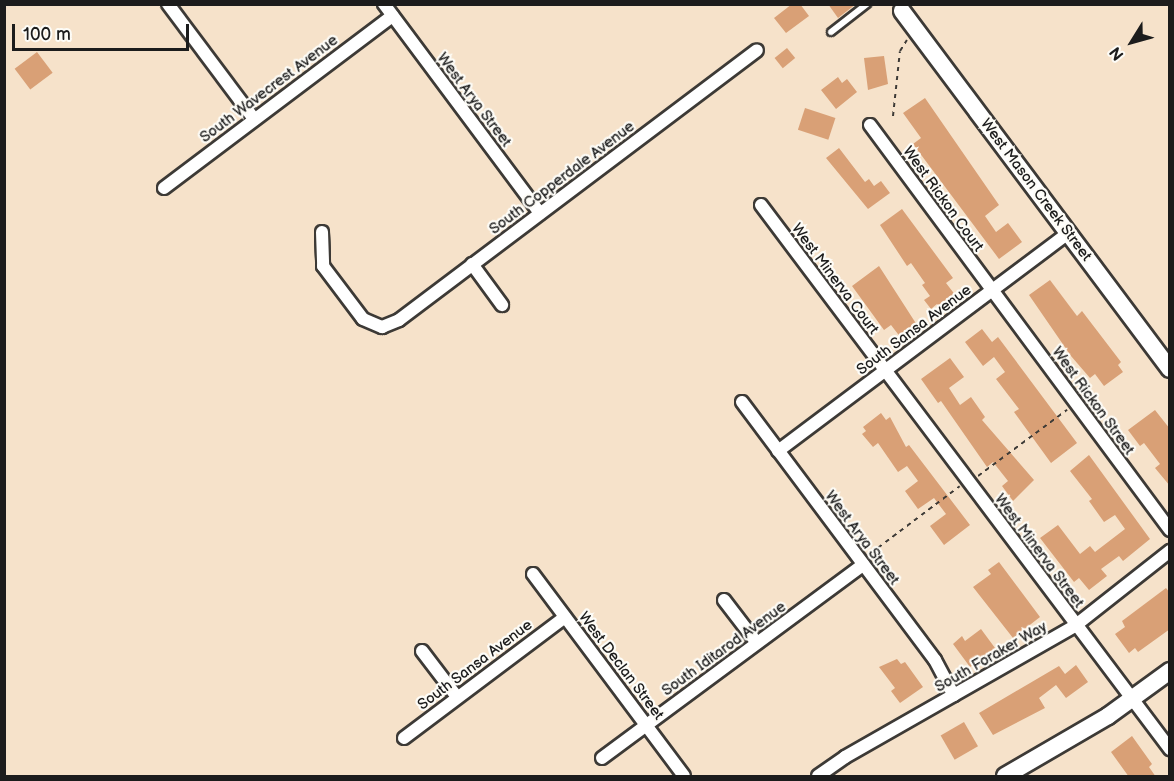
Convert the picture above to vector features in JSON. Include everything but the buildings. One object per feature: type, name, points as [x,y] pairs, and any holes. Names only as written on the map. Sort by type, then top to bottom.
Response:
[{"type":"street","points":[[168,4],[254,119]]},
{"type":"street","name":"West Arya Street","points":[[384,4],[540,213]]},
{"type":"street","name":"West Mason Creek Street","points":[[902,11],[1170,369]]},
{"type":"street","name":"South Wavecrest Avenue","points":[[164,188],[392,16]]},
{"type":"street","name":"South Copperdale Avenue","points":[[322,232],[323,266],[363,319],[382,327],[399,320],[757,50]]},
{"type":"street","name":"West Rickon Court","points":[[870,125],[992,290]]},
{"type":"street","name":"West Minerva Court","points":[[761,205],[885,370]]},
{"type":"street","name":"South Sansa Avenue","points":[[778,451],[1068,233]]},
{"type":"street","points":[[472,264],[502,305]]},
{"type":"street","name":"West Rickon Street","points":[[992,290],[1170,530]]},
{"type":"street","name":"West Minerva Street","points":[[885,370],[1170,749]]},
{"type":"street","name":"West Arya Street","points":[[742,402],[935,660],[954,695]]},
{"type":"street","name":"South Foraker Way","points":[[818,777],[1076,625],[1170,551]]},
{"type":"street","name":"South Iditarod Avenue","points":[[602,758],[863,565]]},
{"type":"street","name":"West Declan Street","points":[[533,574],[684,777]]},
{"type":"street","points":[[724,600],[757,643]]},
{"type":"street","name":"South Sansa Avenue","points":[[404,738],[565,617]]},
{"type":"street","points":[[422,651],[457,698]]},
{"type":"street","points":[[1005,777],[1131,699],[1170,671]]},
{"type":"lane","points":[[831,32],[867,4]]},
{"type":"path","points":[[893,116],[900,51],[909,38]]}]
